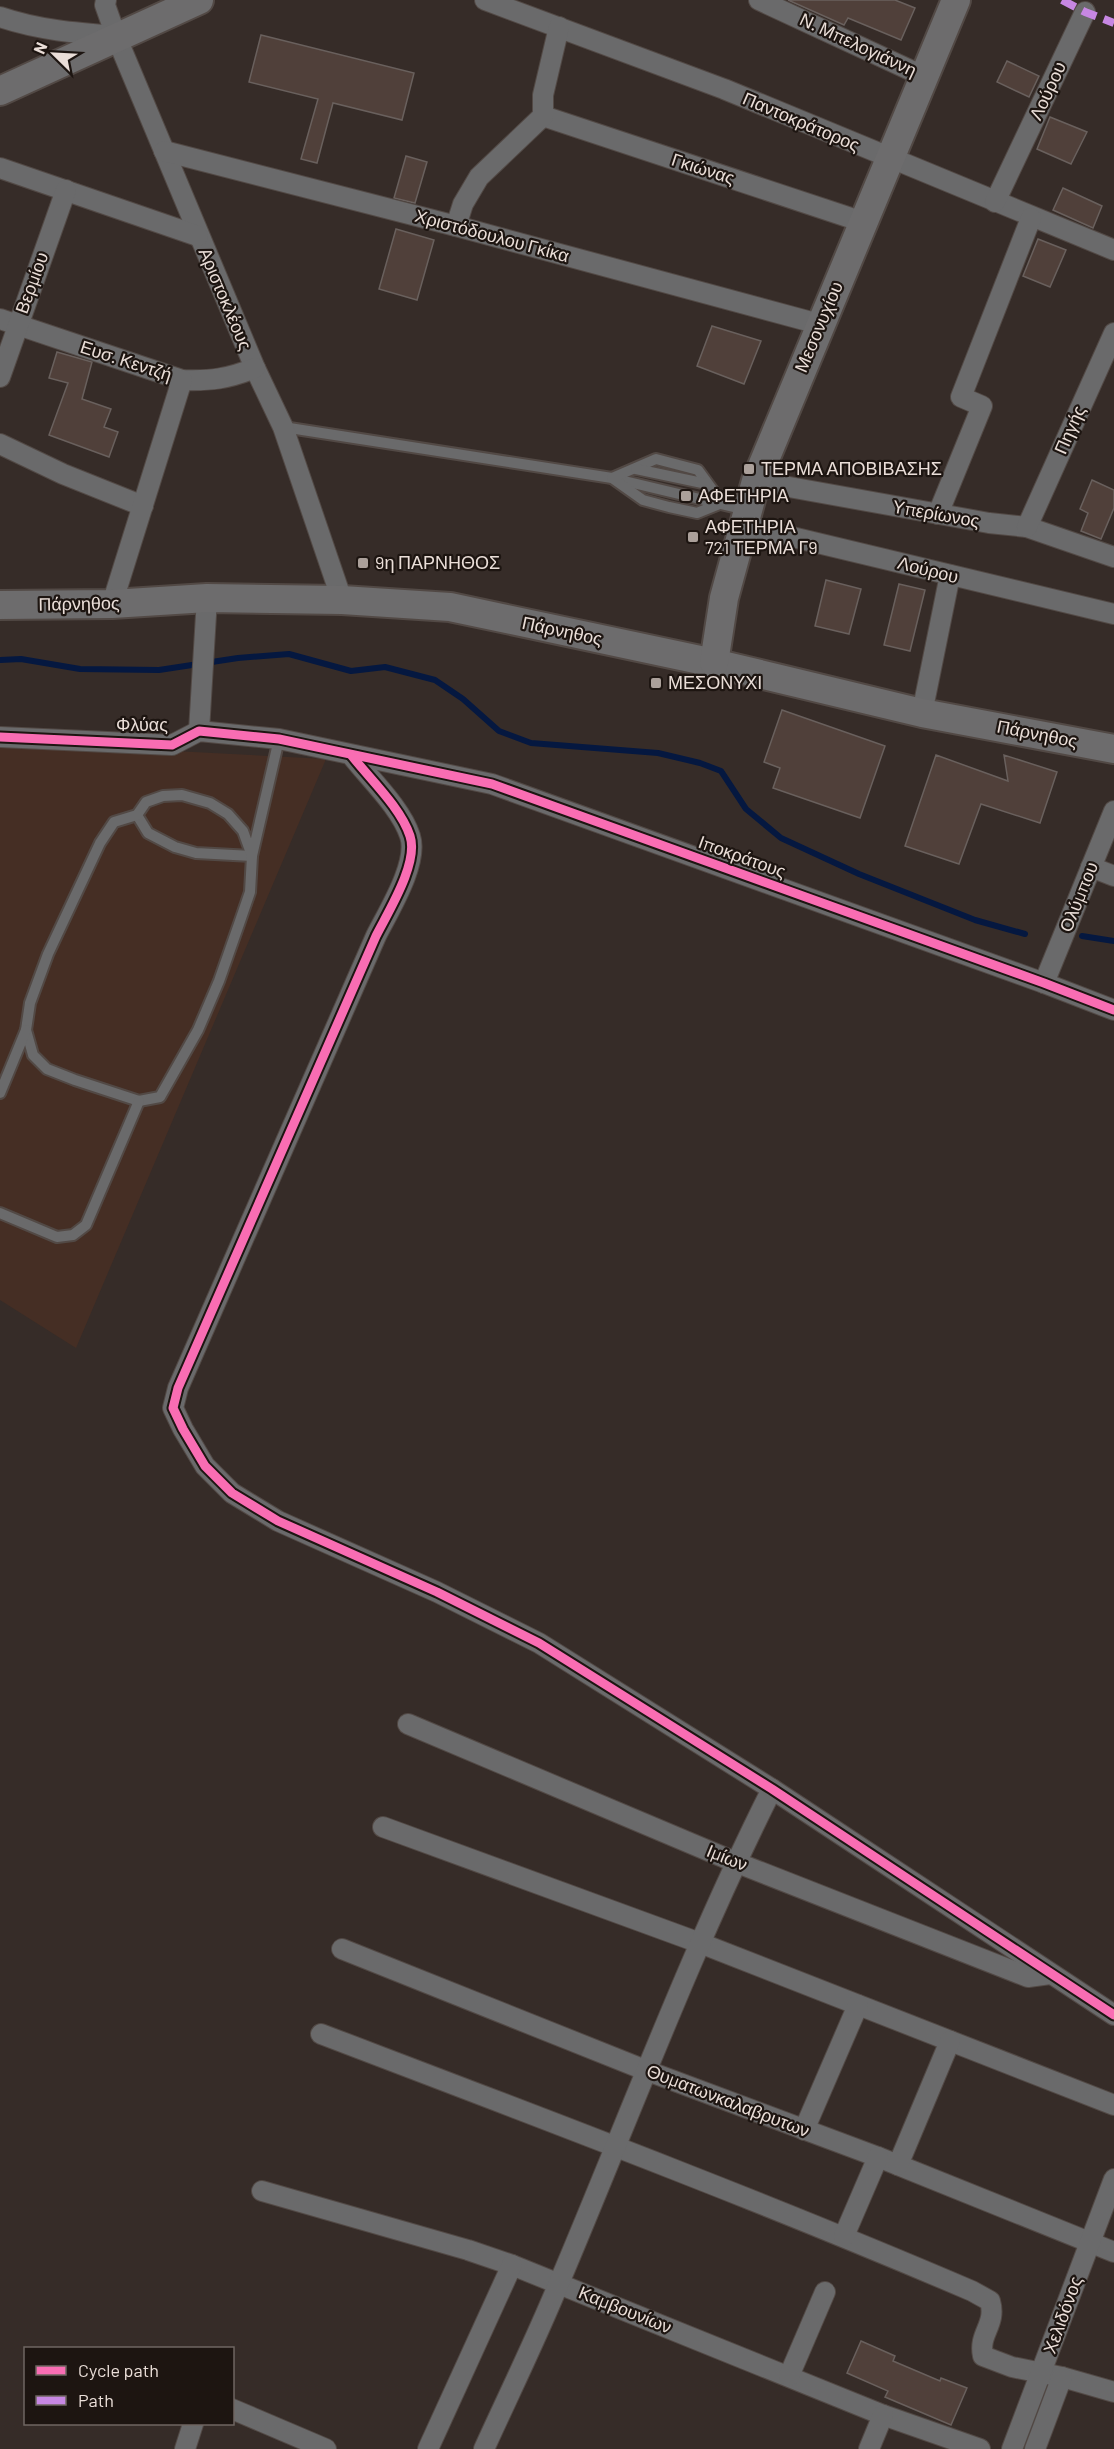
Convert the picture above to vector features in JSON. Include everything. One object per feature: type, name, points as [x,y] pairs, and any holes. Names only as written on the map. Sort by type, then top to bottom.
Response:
[{"type":"main road","points":[[0,92],[116,36],[199,0]]},
{"type":"main road","name":"Μεσονυχίου","points":[[714,663],[737,513],[756,481],[819,324],[891,159],[956,0]]},
{"type":"main road","name":"Πάρνηθος","points":[[0,605],[112,604],[206,611],[342,600],[450,608],[714,663],[922,713],[1114,748]]},
{"type":"street","name":"Αριστοκλέους","points":[[106,0],[105,5],[116,36],[198,236],[283,427],[342,600]]},
{"type":"street","name":"Παντοκράτορος","points":[[485,0],[724,89],[1114,250]]},
{"type":"street","name":"Ν. Μπελογιάννη","points":[[759,0],[923,76]]},
{"type":"street","name":"Λούρου","points":[[995,202],[1085,12]]},
{"type":"street","points":[[0,17],[28,26],[116,36]]},
{"type":"street","points":[[456,226],[464,204],[479,177],[543,116],[543,94],[559,27]]},
{"type":"street","name":"Γκιώνας","points":[[543,116],[863,222]]},
{"type":"street","name":"Χριστόδουλου Γκίκα","points":[[164,151],[456,226],[819,324]]},
{"type":"street","points":[[0,168],[198,236]]},
{"type":"street","name":"Βερμίου","points":[[0,377],[8,322],[66,190]]},
{"type":"street","points":[[939,514],[982,406],[961,397],[1032,218]]},
{"type":"street","name":"Ευσ. Κεντζή","points":[[8,322],[182,380],[213,381],[255,368]]},
{"type":"street","name":"Πηγής","points":[[1027,527],[1114,333]]},
{"type":"street","points":[[112,604],[182,380]]},
{"type":"street","points":[[0,444],[63,474],[142,506]]},
{"type":"street","name":"Υπερίωνος","points":[[756,481],[939,514],[1027,527],[1112,551]]},
{"type":"street","name":"Λούρου","points":[[737,513],[950,575],[1114,614]]},
{"type":"street","points":[[922,713],[950,575]]},
{"type":"street","points":[[206,611],[199,731],[279,740],[352,756],[401,817],[411,837],[406,874],[401,888],[376,936],[183,1378],[173,1408],[205,1466],[232,1493],[278,1521],[437,1592],[539,1643],[772,1789],[1114,2015]]},
{"type":"street","name":"Φλύας","points":[[0,737],[172,745],[199,731]]},
{"type":"street","name":"Ιποκράτους","points":[[352,756],[492,784],[1114,1010]]},
{"type":"street","name":"Ολύμπου","points":[[1044,983],[1114,811]]},
{"type":"street","points":[[1091,867],[1114,876]]},
{"type":"street","name":"Ιμίων","points":[[408,1724],[735,1862],[1028,1977],[1050,1974]]},
{"type":"street","points":[[484,2449],[559,2283],[645,2070],[735,1862],[772,1789]]},
{"type":"street","points":[[383,1827],[700,1943],[1114,2105]]},
{"type":"street","name":"Θυματωνκαλαβρυτων","points":[[342,1949],[645,2070],[878,2157],[1114,2253]]},
{"type":"street","points":[[1091,2000],[1114,2007]]},
{"type":"street","points":[[804,2130],[858,2005]]},
{"type":"street","points":[[321,2034],[614,2145],[844,2236],[990,2301],[993,2313],[981,2344],[983,2356],[1011,2367],[1062,2376],[1114,2392]]},
{"type":"street","points":[[898,2165],[950,2041]]},
{"type":"street","points":[[844,2236],[878,2157]]},
{"type":"street","name":"Χελιδόνος","points":[[1011,2449],[1114,2180]]},
{"type":"street","name":"Καμβουνίων","points":[[262,2191],[468,2250],[512,2265],[883,2415],[980,2449]]},
{"type":"street","points":[[428,2449],[512,2265]]},
{"type":"street","points":[[789,2376],[825,2292]]},
{"type":"street","points":[[1035,2449],[1062,2376]]},
{"type":"street","points":[[234,2410],[326,2449]]},
{"type":"street","points":[[868,2449],[883,2415]]},
{"type":"street","points":[[185,2449],[193,2425]]},
{"type":"lane","points":[[283,427],[612,478],[737,513]]},
{"type":"lane","points":[[612,478],[656,459],[698,470],[707,484],[737,513]]},
{"type":"lane","points":[[26,1030],[33,1055],[47,1070],[139,1101],[160,1096],[198,1030],[219,981],[250,892],[252,856],[279,740]]},
{"type":"lane","points":[[0,1093],[26,1030],[30,1003],[48,954],[100,843],[114,822],[137,815],[146,802],[163,796],[182,795],[210,803],[228,814],[243,831],[252,856]]},
{"type":"lane","points":[[137,815],[148,833],[175,847],[196,853],[252,856]]},
{"type":"lane","points":[[0,1213],[57,1237],[74,1235],[86,1225],[139,1101]]},
{"type":"shaded area","points":[[0,742],[326,759],[76,1348],[0,1300]]},
{"type":"building","points":[[788,0],[895,0],[915,8],[901,40],[848,18],[844,25]]},
{"type":"building","points":[[261,35],[414,73],[402,120],[333,103],[317,163],[301,159],[318,99],[249,82]]},
{"type":"building","points":[[1007,61],[1039,76],[1029,97],[997,82]]},
{"type":"building","points":[[1050,117],[1087,132],[1071,164],[1037,149]]},
{"type":"building","points":[[406,156],[427,162],[415,203],[394,198]]},
{"type":"building","points":[[1063,188],[1102,206],[1093,228],[1053,210]]},
{"type":"building","points":[[396,229],[434,240],[417,300],[379,289]]},
{"type":"building","points":[[1038,239],[1066,250],[1050,287],[1023,276]]},
{"type":"building","points":[[712,326],[761,341],[744,384],[697,366]]},
{"type":"building","points":[[57,352],[92,362],[82,399],[111,409],[104,427],[118,432],[109,457],[49,435],[68,383],[49,378]]},
{"type":"building","points":[[1092,480],[1114,490],[1114,508],[1101,539],[1081,531],[1088,513],[1080,509]]},
{"type":"building","points":[[826,580],[861,589],[849,634],[815,626]]},
{"type":"building","points":[[899,584],[925,590],[910,651],[884,645]]},
{"type":"building","points":[[782,710],[885,746],[860,818],[773,788],[780,768],[764,762]]},
{"type":"building","points":[[936,755],[1008,781],[1004,755],[1057,772],[1040,823],[981,804],[959,864],[905,846]]},
{"type":"building","points":[[861,2341],[895,2356],[893,2361],[940,2381],[941,2378],[967,2388],[951,2425],[885,2397],[888,2391],[847,2373]]},
{"type":"waterway","points":[[0,660],[21,659],[80,669],[159,670],[238,658],[289,654],[351,671],[385,667],[435,680],[463,699],[499,731],[531,743],[658,753],[700,763],[721,771],[746,809],[781,838],[859,874],[975,920],[1025,934]]},
{"type":"waterway","points":[[1082,936],[1114,941]]},
{"type":"marked path","points":[[1062,0],[1114,23]]},
{"type":"cycle path","points":[[0,737],[172,745],[199,731],[279,739],[492,784],[1114,1010]]},
{"type":"cycle path","points":[[352,756],[392,804],[406,825],[412,847],[410,860],[401,887],[376,936],[178,1388],[173,1408],[205,1466],[232,1493],[278,1521],[437,1592],[539,1643],[772,1789],[1114,2015]]},
{"type":"place","name":"ΤΕΡΜΑ ΑΠΟΒΙΒΑΣΗΣ","points":[[749,469]]},
{"type":"place","name":"ΑΦΕΤΗΡΙΑ","points":[[686,496]]},
{"type":"place","name":"ΑΦΕΤΗΡΙΑ 721 ΤΕΡΜΑ Γ9","points":[[693,537]]},
{"type":"place","name":"9η ΠΑΡΝΗΘΟΣ","points":[[363,563]]},
{"type":"place","name":"ΜΕΣΟΝΥΧΙ","points":[[656,683]]}]
